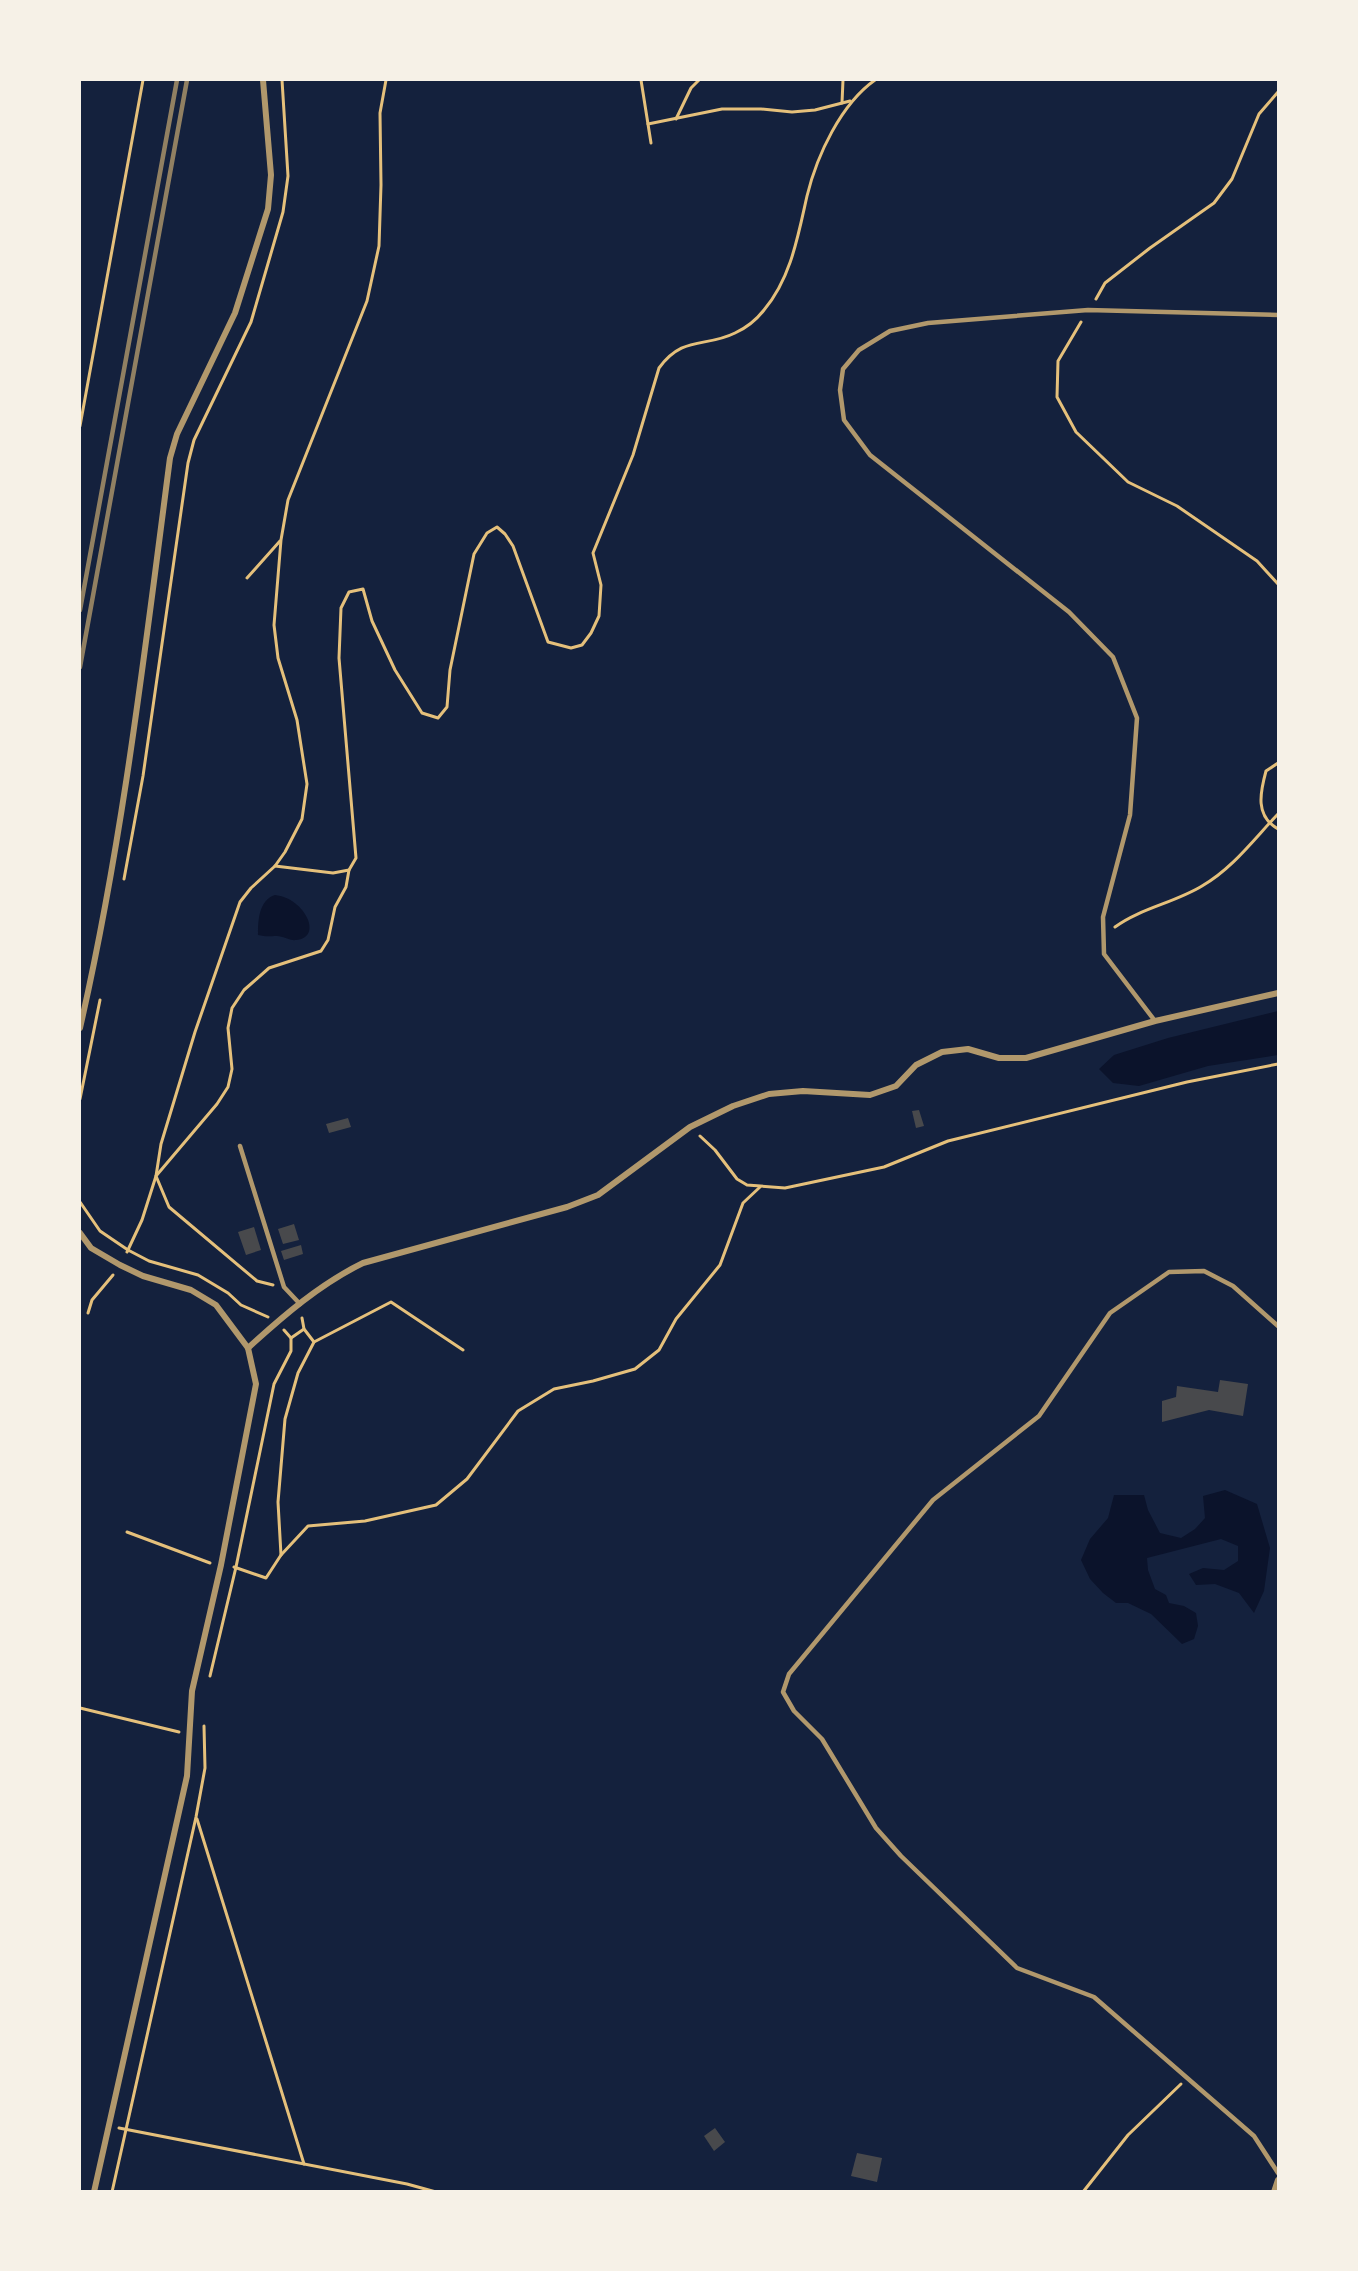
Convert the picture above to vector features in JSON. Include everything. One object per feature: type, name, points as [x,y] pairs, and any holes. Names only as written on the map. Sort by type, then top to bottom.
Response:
[{"type":"street","points":[[80,1028],[110,886],[129,769],[170,458],[177,434],[235,313],[268,209],[271,175],[263,80]]},
{"type":"street","points":[[248,1348],[278,1321],[340,1274],[363,1263],[567,1207],[597,1195],[690,1127],[733,1106],[769,1094],[803,1091],[870,1095],[896,1086],[916,1065],[942,1052],[968,1049],[999,1058],[1026,1058],[1155,1021],[1278,993]]},
{"type":"street","points":[[80,1233],[91,1248],[120,1265],[143,1276],[191,1290],[216,1305],[248,1348],[256,1384],[221,1565],[192,1691],[187,1776],[94,2192]]},
{"type":"street","points":[[1274,2192],[1278,2180]]},
{"type":"lane","points":[[1155,1021],[1104,954],[1103,917],[1130,815],[1137,717],[1113,657],[1069,612],[870,454],[844,420],[840,390],[843,369],[859,350],[890,331],[928,324],[1088,310],[1278,315]]},
{"type":"lane","points":[[240,1146],[284,1287],[300,1304]]},
{"type":"lane","points":[[1278,1326],[1233,1286],[1204,1271],[1169,1272],[1110,1313],[1039,1416],[933,1500],[789,1674],[783,1692],[794,1712],[822,1739],[876,1828],[901,1856],[1017,1968],[1094,1997],[1254,2136],[1278,2173]]},
{"type":"path","points":[[80,426],[143,80]]},
{"type":"path","points":[[124,881],[143,776],[188,463],[194,440],[251,322],[283,212],[288,176],[282,80]]},
{"type":"path","points":[[88,1313],[92,1300],[120,1265],[142,1220],[156,1176],[161,1144],[195,1032],[240,902],[250,888],[274,866],[285,852],[302,819],[307,784],[297,720],[278,658],[274,625],[281,540],[288,500],[367,301],[379,246],[380,113],[386,80]]},
{"type":"path","points":[[641,80],[651,143]]},
{"type":"path","points":[[676,119],[691,88],[699,80]]},
{"type":"path","points":[[842,103],[843,80]]},
{"type":"path","points":[[156,1176],[217,1104],[228,1087],[232,1069],[228,1028],[232,1008],[244,990],[269,968],[321,951],[328,940],[335,907],[346,887],[349,870],[356,858],[339,658],[340,608],[350,592],[363,589],[372,621],[395,670],[422,713],[438,718],[447,706],[450,670],[474,554],[487,533],[497,527],[513,546],[548,642],[571,648],[582,645],[591,633],[598,616],[601,585],[593,553],[633,455],[659,368],[668,356],[678,350],[692,343],[735,333],[764,311],[777,291],[798,242],[808,193],[819,161],[839,118],[852,101],[875,80]]},
{"type":"path","points":[[1278,92],[1259,114],[1232,179],[1214,203],[1150,248],[1105,284],[1058,361],[1057,397],[1076,432],[1128,482],[1177,506],[1257,561],[1278,584]]},
{"type":"path","points":[[648,124],[722,110],[761,109],[792,112],[815,110],[852,101]]},
{"type":"path","points":[[247,578],[281,540]]},
{"type":"path","points":[[1278,763],[1266,771],[1260,793],[1263,813],[1269,824],[1278,829]]},
{"type":"path","points":[[1104,935],[1128,917],[1201,887],[1232,865],[1278,814]]},
{"type":"path","points":[[274,866],[333,873],[349,870]]},
{"type":"path","points":[[80,1099],[100,999]]},
{"type":"path","points":[[690,1127],[715,1149],[737,1179],[747,1185],[785,1188],[884,1167],[948,1141],[1186,1082],[1278,1064]]},
{"type":"path","points":[[156,1176],[169,1208],[257,1281],[284,1287]]},
{"type":"path","points":[[127,1532],[203,1562],[236,1567],[266,1578],[281,1555],[308,1526],[365,1521],[436,1505],[467,1479],[518,1411],[554,1389],[635,1369],[658,1350],[676,1319],[720,1265],[743,1203],[759,1187]]},
{"type":"path","points":[[80,1202],[100,1231],[128,1250],[149,1261],[198,1275],[228,1293],[241,1305],[278,1321],[291,1338],[291,1351],[274,1384],[236,1567],[209,1680]]},
{"type":"path","points":[[281,1555],[278,1502],[285,1419],[298,1373],[314,1342],[391,1302],[463,1350]]},
{"type":"path","points":[[300,1304],[304,1329],[314,1342]]},
{"type":"path","points":[[291,1338],[304,1329]]},
{"type":"path","points":[[80,1708],[189,1734]]},
{"type":"path","points":[[112,2192],[196,1817],[205,1768],[204,1726]]},
{"type":"path","points":[[196,1817],[304,2164]]},
{"type":"path","points":[[1083,2192],[1128,2135],[1188,2078]]},
{"type":"path","points":[[126,2130],[436,2192]]},
{"type":"water","points":[[275,895],[295,903],[302,910],[310,926],[309,933],[304,938],[294,940],[279,936],[258,935],[259,917],[263,906]]},
{"type":"water","points":[[1278,1011],[1278,1055],[1208,1066],[1139,1086],[1113,1083],[1099,1069],[1114,1055],[1168,1038]]},
{"type":"water","points":[[1225,1490],[1257,1504],[1270,1548],[1264,1591],[1254,1613],[1239,1593],[1215,1584],[1196,1585],[1189,1574],[1203,1568],[1224,1570],[1238,1561],[1238,1546],[1221,1539],[1147,1558],[1148,1570],[1155,1589],[1166,1595],[1169,1603],[1184,1606],[1196,1613],[1198,1626],[1194,1639],[1182,1644],[1151,1614],[1128,1603],[1116,1603],[1090,1579],[1081,1560],[1090,1539],[1108,1518],[1114,1495],[1144,1495],[1148,1510],[1160,1533],[1181,1538],[1195,1529],[1205,1518],[1203,1496]]},
{"type":"building","points":[[919,1110],[924,1126],[916,1128],[912,1111]]},
{"type":"building","points":[[348,1118],[351,1127],[329,1133],[326,1124]]},
{"type":"building","points":[[294,1224],[299,1240],[283,1244],[278,1229]]},
{"type":"building","points":[[254,1227],[261,1250],[246,1255],[238,1232]]},
{"type":"building","points":[[301,1245],[303,1254],[284,1260],[281,1251]]},
{"type":"building","points":[[1220,1380],[1248,1384],[1243,1416],[1209,1410],[1162,1422],[1162,1401],[1176,1397],[1177,1386],[1218,1392]]},
{"type":"building","points":[[715,2128],[725,2142],[714,2151],[704,2136]]},
{"type":"building","points":[[857,2153],[882,2158],[877,2182],[851,2176]]},
{"type":"railway","points":[[80,610],[177,80]]},
{"type":"railway","points":[[80,667],[187,80]]}]
